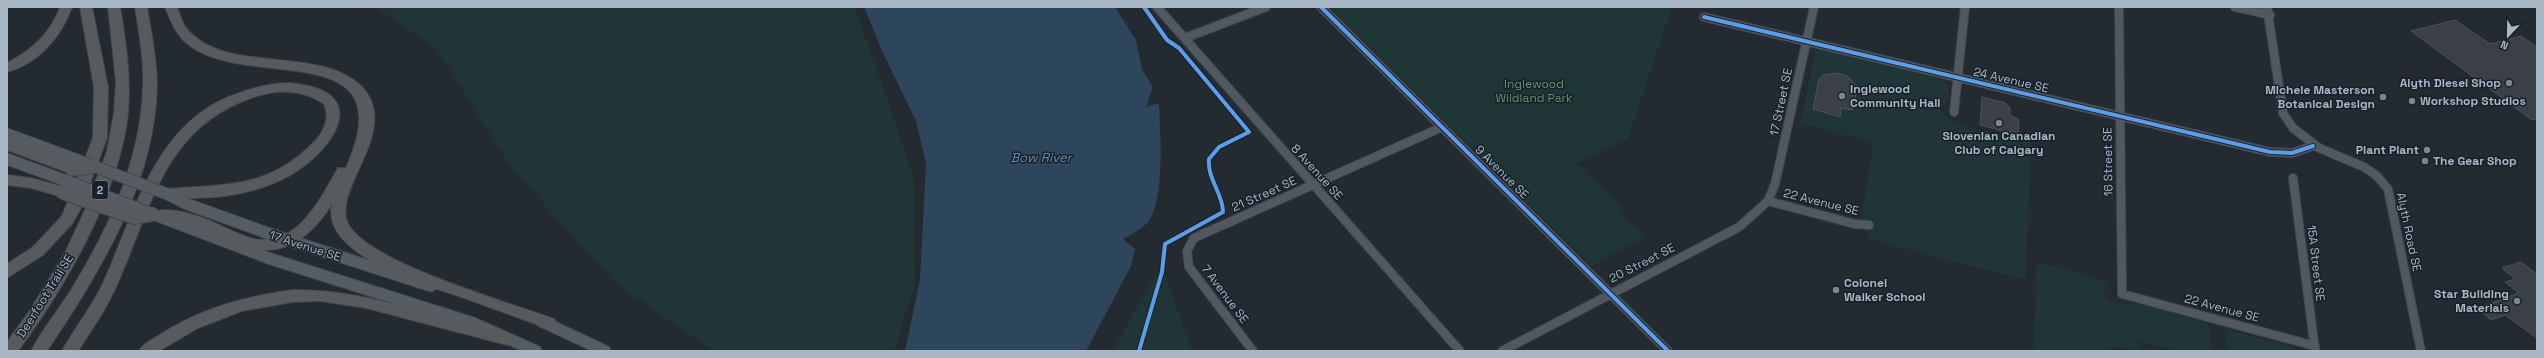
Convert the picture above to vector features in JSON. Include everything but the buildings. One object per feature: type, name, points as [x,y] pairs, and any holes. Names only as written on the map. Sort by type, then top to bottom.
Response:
[{"type":"highway","points":[[7,68],[40,48],[51,38],[66,7]]},
{"type":"highway","points":[[7,272],[38,251],[67,220],[74,208],[100,138],[101,87],[86,7]]},
{"type":"highway","name":"Deerfoot Trail SE","points":[[9,351],[38,310],[71,257],[91,214],[111,160],[120,127],[122,86],[121,52],[114,7]]},
{"type":"highway","name":"Deerfoot Trail SE","points":[[39,351],[97,262],[116,222],[136,171],[146,124],[150,86],[141,7]]},
{"type":"highway","points":[[171,7],[178,28],[197,45],[211,52],[230,57],[314,69],[354,86],[367,106],[367,124],[363,146],[340,201],[338,213],[339,222],[350,238],[387,262],[407,272],[549,323]]},
{"type":"highway","points":[[70,351],[112,281],[159,165],[183,134],[213,110],[255,92],[279,88],[304,88],[314,91],[329,101],[334,117],[328,136],[294,168],[262,182],[234,190],[167,194]]},
{"type":"highway","points":[[7,145],[69,176],[134,217],[155,215],[184,217],[258,245],[288,240],[302,231],[325,205],[367,124]]},
{"type":"highway","points":[[7,180],[31,183],[69,176],[94,166]]},
{"type":"highway","points":[[146,351],[207,317],[252,302],[284,296],[346,298],[391,308],[481,335],[507,339]]},
{"type":"main road","points":[[7,134],[69,176]]},
{"type":"main road","points":[[7,159],[69,176]]},
{"type":"main road","name":"17 Avenue SE","points":[[94,166],[167,194],[187,204],[288,240],[549,323],[605,351]]},
{"type":"main road","name":"17 Avenue SE","points":[[155,215],[277,261],[473,322],[507,339],[536,351]]},
{"type":"street","name":"8 Avenue SE","points":[[1157,7],[1312,185],[1460,351]]},
{"type":"street","points":[[1185,38],[1266,7]]},
{"type":"street","name":"9 Avenue SE","points":[[1321,7],[1668,351]]},
{"type":"street","name":"17 Street SE","points":[[1768,202],[1781,158],[1814,7]]},
{"type":"street","points":[[1954,112],[1966,7]]},
{"type":"street","name":"16 Street SE","points":[[2119,7],[2122,294]]},
{"type":"street","points":[[2235,7],[2269,11]]},
{"type":"street","name":"Alyth Road SE","points":[[2269,11],[2283,113],[2288,125],[2313,146],[2371,171],[2383,181],[2388,190],[2421,351]]},
{"type":"street","name":"24 Avenue SE","points":[[1704,18],[2270,152],[2292,154],[2313,146]]},
{"type":"street","name":"21 Street SE","points":[[1186,248],[1194,238],[1442,127]]},
{"type":"street","name":"15A Street SE","points":[[2293,178],[2315,349]]},
{"type":"street","name":"22 Avenue SE","points":[[1768,202],[1855,224],[1869,225]]},
{"type":"street","name":"20 Street SE","points":[[1502,351],[1609,293],[1738,227],[1768,202]]},
{"type":"street","name":"7 Avenue SE","points":[[1186,248],[1186,258],[1189,267],[1253,351]]},
{"type":"street","name":"22 Avenue SE","points":[[2122,294],[2315,349]]},
{"type":"green space","points":[[376,7],[855,7],[913,174],[915,284],[894,351],[713,351],[614,282],[512,169],[437,49]]},
{"type":"green space","name":"Inglewood Wildland Park","points":[[1329,7],[1672,7],[1628,139],[1576,164],[1626,210],[1620,213],[1646,237],[1591,266]]},
{"type":"green space","points":[[1821,50],[1940,79],[1949,89],[1949,96],[1941,107],[1940,111],[1947,117],[1970,127],[2032,141],[2025,280],[1869,239],[1862,215],[1873,143],[1800,123],[1816,51]]},
{"type":"green space","points":[[2037,262],[2106,281],[2104,293],[2110,300],[2119,303],[2152,307],[2209,324],[2211,351],[2176,351],[2140,341],[2140,351],[2118,347],[2104,351],[2033,351]]},
{"type":"green space","points":[[1163,268],[1192,351],[1112,351],[1148,288]]},
{"type":"green space","points":[[2225,329],[2290,346],[2297,351],[2227,351]]},
{"type":"water","name":"Bow River","points":[[864,7],[1115,7],[1136,40],[1142,69],[1153,87],[1146,107],[1159,103],[1161,148],[1159,184],[1157,201],[1146,224],[1123,239],[1135,249],[1131,266],[1086,351],[905,351],[920,280],[926,163],[916,121],[884,55]]},
{"type":"cycle path","points":[[1139,351],[1162,272],[1165,244],[1167,241],[1223,212],[1222,204],[1210,178],[1208,167],[1209,159],[1213,152],[1219,147],[1249,132],[1179,48],[1167,40],[1144,7]]},
{"type":"cycle path","points":[[1321,7],[1668,351]]},
{"type":"cycle path","points":[[1704,17],[2270,152],[2292,153],[2313,146]]},
{"type":"place","name":"Alyth Diesel Shop","points":[[2509,83]]},
{"type":"place","name":"Inglewood Community Hall","points":[[1842,96]]},
{"type":"place","name":"Michele Masterson Botanical Design","points":[[2383,97]]},
{"type":"place","name":"Workshop Studios","points":[[2412,101]]},
{"type":"place","name":"Slovenian Canadian Club of Calgary","points":[[1999,123]]},
{"type":"place","name":"Plant Plant","points":[[2427,150]]},
{"type":"place","name":"The Gear Shop","points":[[2425,161]]},
{"type":"place","name":"Colonel Walker School","points":[[1836,290]]},
{"type":"place","name":"Star Building Materials","points":[[2517,301]]}]
